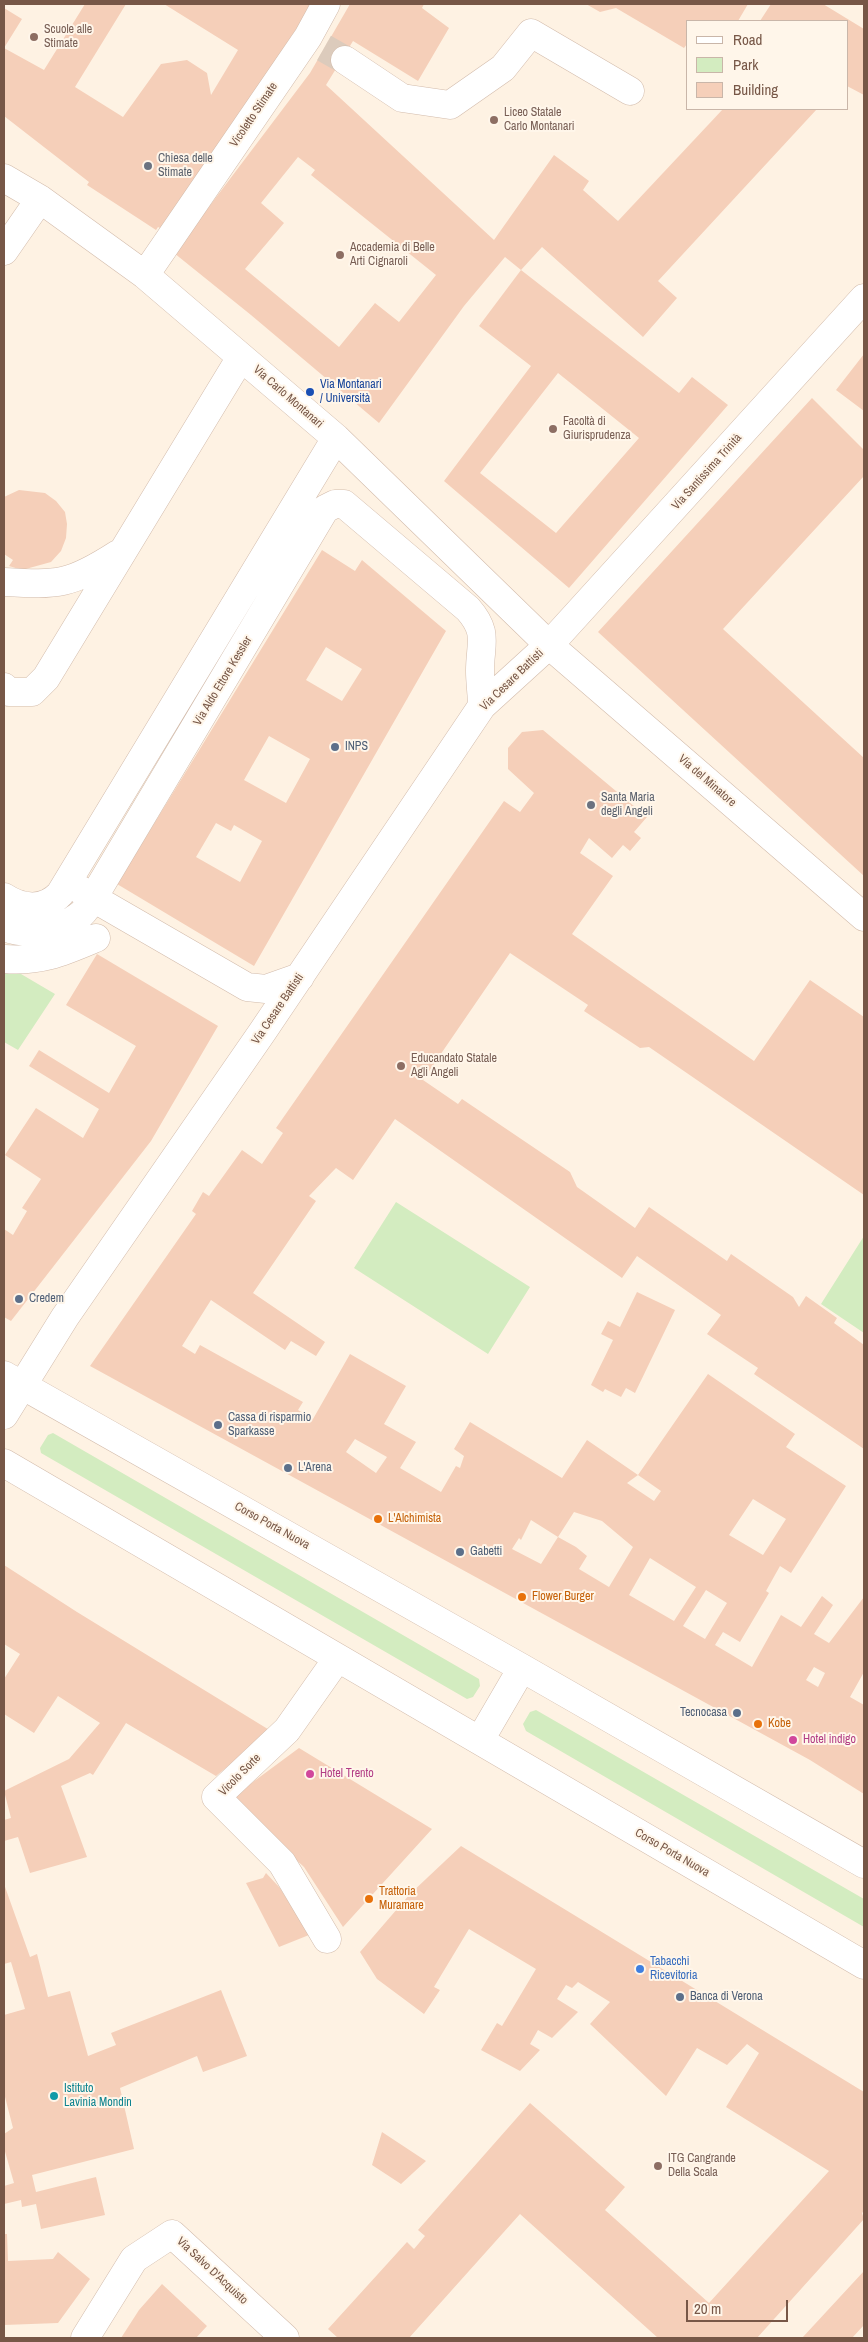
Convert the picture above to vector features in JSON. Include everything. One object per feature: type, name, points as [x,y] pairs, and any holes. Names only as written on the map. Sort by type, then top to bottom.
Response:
[{"type":"street","name":"Vicoletto Stimate","points":[[145,275],[326,48],[326,4]]},
{"type":"street","points":[[326,48],[402,98],[450,105],[503,68],[531,33],[630,91]]},
{"type":"street","name":"Via Carlo Montanari","points":[[4,178],[40,199],[145,275],[336,438],[549,645]]},
{"type":"street","points":[[4,251],[40,199]]},
{"type":"street","name":"Via Santissima Trinità","points":[[549,645],[864,298]]},
{"type":"street","points":[[4,687],[9,692],[32,692],[46,678],[241,357]]},
{"type":"street","points":[[4,897],[14,904],[28,908],[54,901],[336,438]]},
{"type":"street","name":"Via Aldo Ettore Kessler","points":[[4,927],[26,932],[60,926],[80,915],[93,898],[326,509],[335,504],[344,504],[468,609],[480,623],[483,649],[480,670],[482,706]]},
{"type":"street","points":[[4,582],[35,585],[68,581],[92,570],[123,550]]},
{"type":"street","name":"Via Cesare Battisti","points":[[12,1380],[71,1309],[300,977],[482,706],[549,645]]},
{"type":"street","name":"Via del Minatore","points":[[549,645],[864,916]]},
{"type":"street","points":[[67,882],[248,987],[266,989],[300,977]]},
{"type":"street","points":[[4,959],[18,960],[52,957],[96,938]]},
{"type":"street","points":[[248,987],[259,1004],[263,1031]]},
{"type":"street","points":[[4,1415],[12,1380]]},
{"type":"street","name":"Corso Porta Nuova","points":[[12,1380],[864,1864]]},
{"type":"street","name":"Corso Porta Nuova","points":[[4,1462],[337,1659],[480,1740],[864,1965]]},
{"type":"street","name":"Vicolo Sorte","points":[[327,1939],[282,1863],[216,1797],[288,1730],[337,1659]]},
{"type":"street","points":[[480,1740],[522,1668]]},
{"type":"street","name":"Via Salvo D'Acquisto","points":[[84,2338],[134,2259],[172,2234],[285,2338]]},
{"type":"green space","points":[[4,964],[55,994],[18,1050],[4,1042]]},
{"type":"green space","points":[[396,1202],[530,1287],[488,1354],[354,1268]]},
{"type":"green space","points":[[864,1236],[864,1333],[821,1304]]},
{"type":"green space","points":[[53,1433],[479,1679],[480,1686],[473,1697],[467,1699],[41,1453],[40,1448],[48,1435]]},
{"type":"green space","points":[[536,1710],[864,1899],[864,1927],[526,1731],[523,1724],[530,1712]]},
{"type":"building","points":[[85,4],[126,4],[75,87],[123,117],[161,64],[187,60],[207,73],[211,95],[238,50],[164,4],[312,5],[164,230],[158,227],[156,230],[87,185],[89,182],[4,116],[4,48],[44,70]]},
{"type":"building","points":[[350,4],[424,4],[422,8],[449,28],[418,81],[353,41],[326,85],[494,240],[554,155],[589,181],[583,190],[618,221],[722,110],[816,110],[658,281],[677,298],[643,337],[542,247],[521,270],[505,257],[464,306],[379,423],[174,253],[310,73]],"holes":[[[298,157],[315,170],[311,175],[436,275],[399,322],[375,303],[339,347],[245,269],[284,223],[261,203]]]},
{"type":"building","points":[[586,4],[748,4],[739,20],[686,20],[686,45],[684,48],[616,8],[600,12]]},
{"type":"building","points":[[771,4],[823,4],[864,29],[864,95],[848,87],[848,20],[761,20]]},
{"type":"building","points":[[4,8],[22,19],[4,48]]},
{"type":"building","points":[[521,270],[679,393],[692,377],[728,405],[569,588],[444,481],[531,366],[479,326]],"holes":[[[558,373],[639,438],[556,533],[480,473]]]},
{"type":"building","points":[[864,354],[864,411],[836,390]]},
{"type":"building","points":[[812,398],[864,450],[864,476],[723,629],[864,758],[864,876],[598,632]]},
{"type":"building","points":[[19,490],[45,493],[56,501],[65,512],[67,524],[66,538],[61,551],[51,562],[22,570],[9,566],[13,560],[4,554],[4,497]]},
{"type":"building","name":"INPS","points":[[322,550],[355,571],[362,560],[446,631],[254,966],[117,884]],"holes":[[[326,647],[362,669],[342,701],[306,680]],[[269,736],[310,759],[286,803],[244,780]],[[216,823],[231,831],[234,825],[262,841],[240,882],[196,857]]]},
{"type":"building","points":[[543,730],[647,817],[634,832],[641,838],[630,851],[623,845],[612,858],[589,838],[580,853],[613,876],[572,934],[754,1061],[810,980],[864,1017],[864,1195],[649,1047],[640,1048],[584,1011],[588,1005],[510,953],[423,1080],[458,1104],[462,1099],[570,1172],[577,1187],[635,1228],[649,1207],[727,1261],[731,1254],[793,1297],[799,1307],[806,1296],[837,1318],[834,1323],[864,1345],[864,1449],[754,1374],[758,1368],[707,1334],[721,1315],[637,1256],[622,1278],[395,1119],[353,1180],[336,1168],[309,1196],[316,1201],[253,1293],[325,1342],[316,1356],[291,1341],[285,1350],[211,1300],[182,1346],[195,1354],[200,1345],[303,1402],[298,1410],[313,1419],[350,1354],[406,1386],[384,1424],[416,1442],[400,1468],[441,1492],[456,1466],[460,1468],[464,1456],[454,1449],[470,1422],[562,1478],[587,1440],[638,1475],[708,1374],[795,1434],[786,1447],[846,1486],[791,1573],[780,1566],[766,1591],[769,1593],[740,1642],[723,1632],[715,1645],[752,1667],[781,1615],[801,1627],[822,1596],[833,1605],[814,1634],[829,1643],[864,1597],[864,1672],[850,1697],[864,1705],[864,1794],[810,1760],[90,1366],[196,1214],[192,1211],[203,1192],[209,1196],[242,1150],[262,1164],[283,1133],[276,1128],[504,801],[520,812],[534,793],[508,769],[508,748],[522,732]],"holes":[[[355,1439],[387,1457],[376,1473],[346,1452]],[[638,1475],[661,1491],[654,1501],[627,1483]],[[753,1499],[786,1519],[763,1555],[729,1535]],[[574,1512],[602,1521],[633,1547],[609,1587],[579,1569],[587,1556],[558,1537]],[[531,1520],[558,1537],[541,1564],[512,1549],[519,1538],[521,1540]],[[650,1558],[696,1587],[674,1621],[629,1595]],[[706,1590],[727,1603],[705,1639],[683,1626]],[[814,1667],[825,1673],[818,1687],[806,1680]]]},
{"type":"building","points":[[97,954],[218,1026],[151,1141],[11,1321],[4,1317],[4,1229],[13,1235],[27,1211],[22,1208],[41,1179],[5,1155],[36,1108],[83,1138],[99,1109],[29,1066],[39,1050],[109,1093],[136,1046],[66,1005]]},
{"type":"building","points":[[637,1292],[675,1310],[635,1393],[626,1388],[621,1397],[605,1389],[603,1392],[591,1385],[613,1340],[601,1334],[608,1321],[620,1327]]},
{"type":"building","points":[[4,1565],[271,1731],[216,1776],[126,1723],[93,1775],[90,1773],[61,1786],[87,1857],[30,1873],[18,1837],[4,1841],[4,1820],[11,1818],[4,1791],[69,1759],[100,1723],[58,1696],[34,1733],[4,1714],[4,1679],[20,1654],[4,1644]]},
{"type":"building","points":[[299,1748],[432,1829],[343,1927],[304,1867],[230,1799]]},
{"type":"building","points":[[461,1846],[864,2092],[864,2211],[862,2213],[864,2219],[757,2338],[658,2338],[520,2214],[409,2338],[338,2338],[328,2329],[407,2242],[414,2249],[425,2236],[418,2230],[530,2103],[625,2187],[605,2210],[709,2303],[829,2171],[726,2107],[759,2053],[747,2044],[727,2065],[697,2048],[666,2096],[590,2024],[610,2002],[578,1982],[572,1988],[566,1985],[557,1999],[578,2012],[552,2038],[538,2030],[530,2044],[540,2050],[520,2071],[481,2050],[497,2023],[502,2026],[536,1969],[469,1929],[434,1987],[440,1990],[424,2014],[377,1979],[360,1952],[410,1894]]},
{"type":"building","points":[[266,1873],[280,1888],[309,1935],[279,1947],[246,1883],[263,1878]]},
{"type":"building","name":"Istituto Lavinia Mondin","points":[[4,1884],[30,1957],[37,1954],[48,1997],[70,1991],[88,2056],[116,2045],[111,2033],[221,1990],[247,2056],[203,2072],[197,2056],[120,2088],[134,2149],[32,2175],[36,2192],[96,2177],[105,2215],[41,2229],[36,2204],[22,2207],[21,2200],[4,2204],[4,2186],[14,2183],[4,2148],[4,2134],[13,2128],[4,2093],[4,2015],[25,2009],[11,1962],[4,1964]]},
{"type":"building","points":[[382,2132],[426,2161],[401,2184],[372,2165]]},
{"type":"building","points":[[4,2234],[7,2234],[8,2261],[53,2259],[58,2252],[90,2279],[58,2323],[4,2325]]},
{"type":"building","points":[[864,2271],[864,2325],[852,2338],[802,2338]]},
{"type":"building","points":[[162,2284],[207,2326],[196,2338],[121,2338],[139,2310]]},
{"type":"tunnel","points":[[324,48],[345,60]]},
{"type":"place","name":"Scuole alle Stimate","points":[[34,37]]},
{"type":"place","name":"Liceo Statale Carlo Montanari","points":[[494,120]]},
{"type":"place","name":"Chiesa delle Stimate","points":[[148,166]]},
{"type":"place","name":"Accademia di Belle Arti Cignaroli","points":[[340,255]]},
{"type":"place","name":"Via Montanari / Università","points":[[310,392]]},
{"type":"place","name":"Facoltà di Giurisprudenza","points":[[553,429]]},
{"type":"place","name":"INPS","points":[[335,747]]},
{"type":"place","name":"Santa Maria degli Angeli","points":[[591,805]]},
{"type":"place","name":"Educandato Statale Agli Angeli","points":[[401,1066]]},
{"type":"place","name":"Credem","points":[[19,1299]]},
{"type":"place","name":"Cassa di risparmio Sparkasse","points":[[218,1425]]},
{"type":"place","name":"L'Arena","points":[[288,1468]]},
{"type":"place","name":"L'Alchimista","points":[[378,1519]]},
{"type":"place","name":"Gabetti","points":[[460,1552]]},
{"type":"place","name":"Flower Burger","points":[[522,1597]]},
{"type":"place","name":"Tecnocasa","points":[[737,1713]]},
{"type":"place","name":"Kobe","points":[[758,1724]]},
{"type":"place","name":"Hotel indigo","points":[[793,1740]]},
{"type":"place","name":"Hotel Trento","points":[[310,1774]]},
{"type":"place","name":"Trattoria Muramare","points":[[369,1899]]},
{"type":"place","name":"Tabacchi Ricevitoria","points":[[640,1969]]},
{"type":"place","name":"Banca di Verona","points":[[680,1997]]},
{"type":"place","name":"Istituto Lavinia Mondin","points":[[54,2096]]},
{"type":"place","name":"ITG Cangrande Della Scala","points":[[658,2166]]}]
